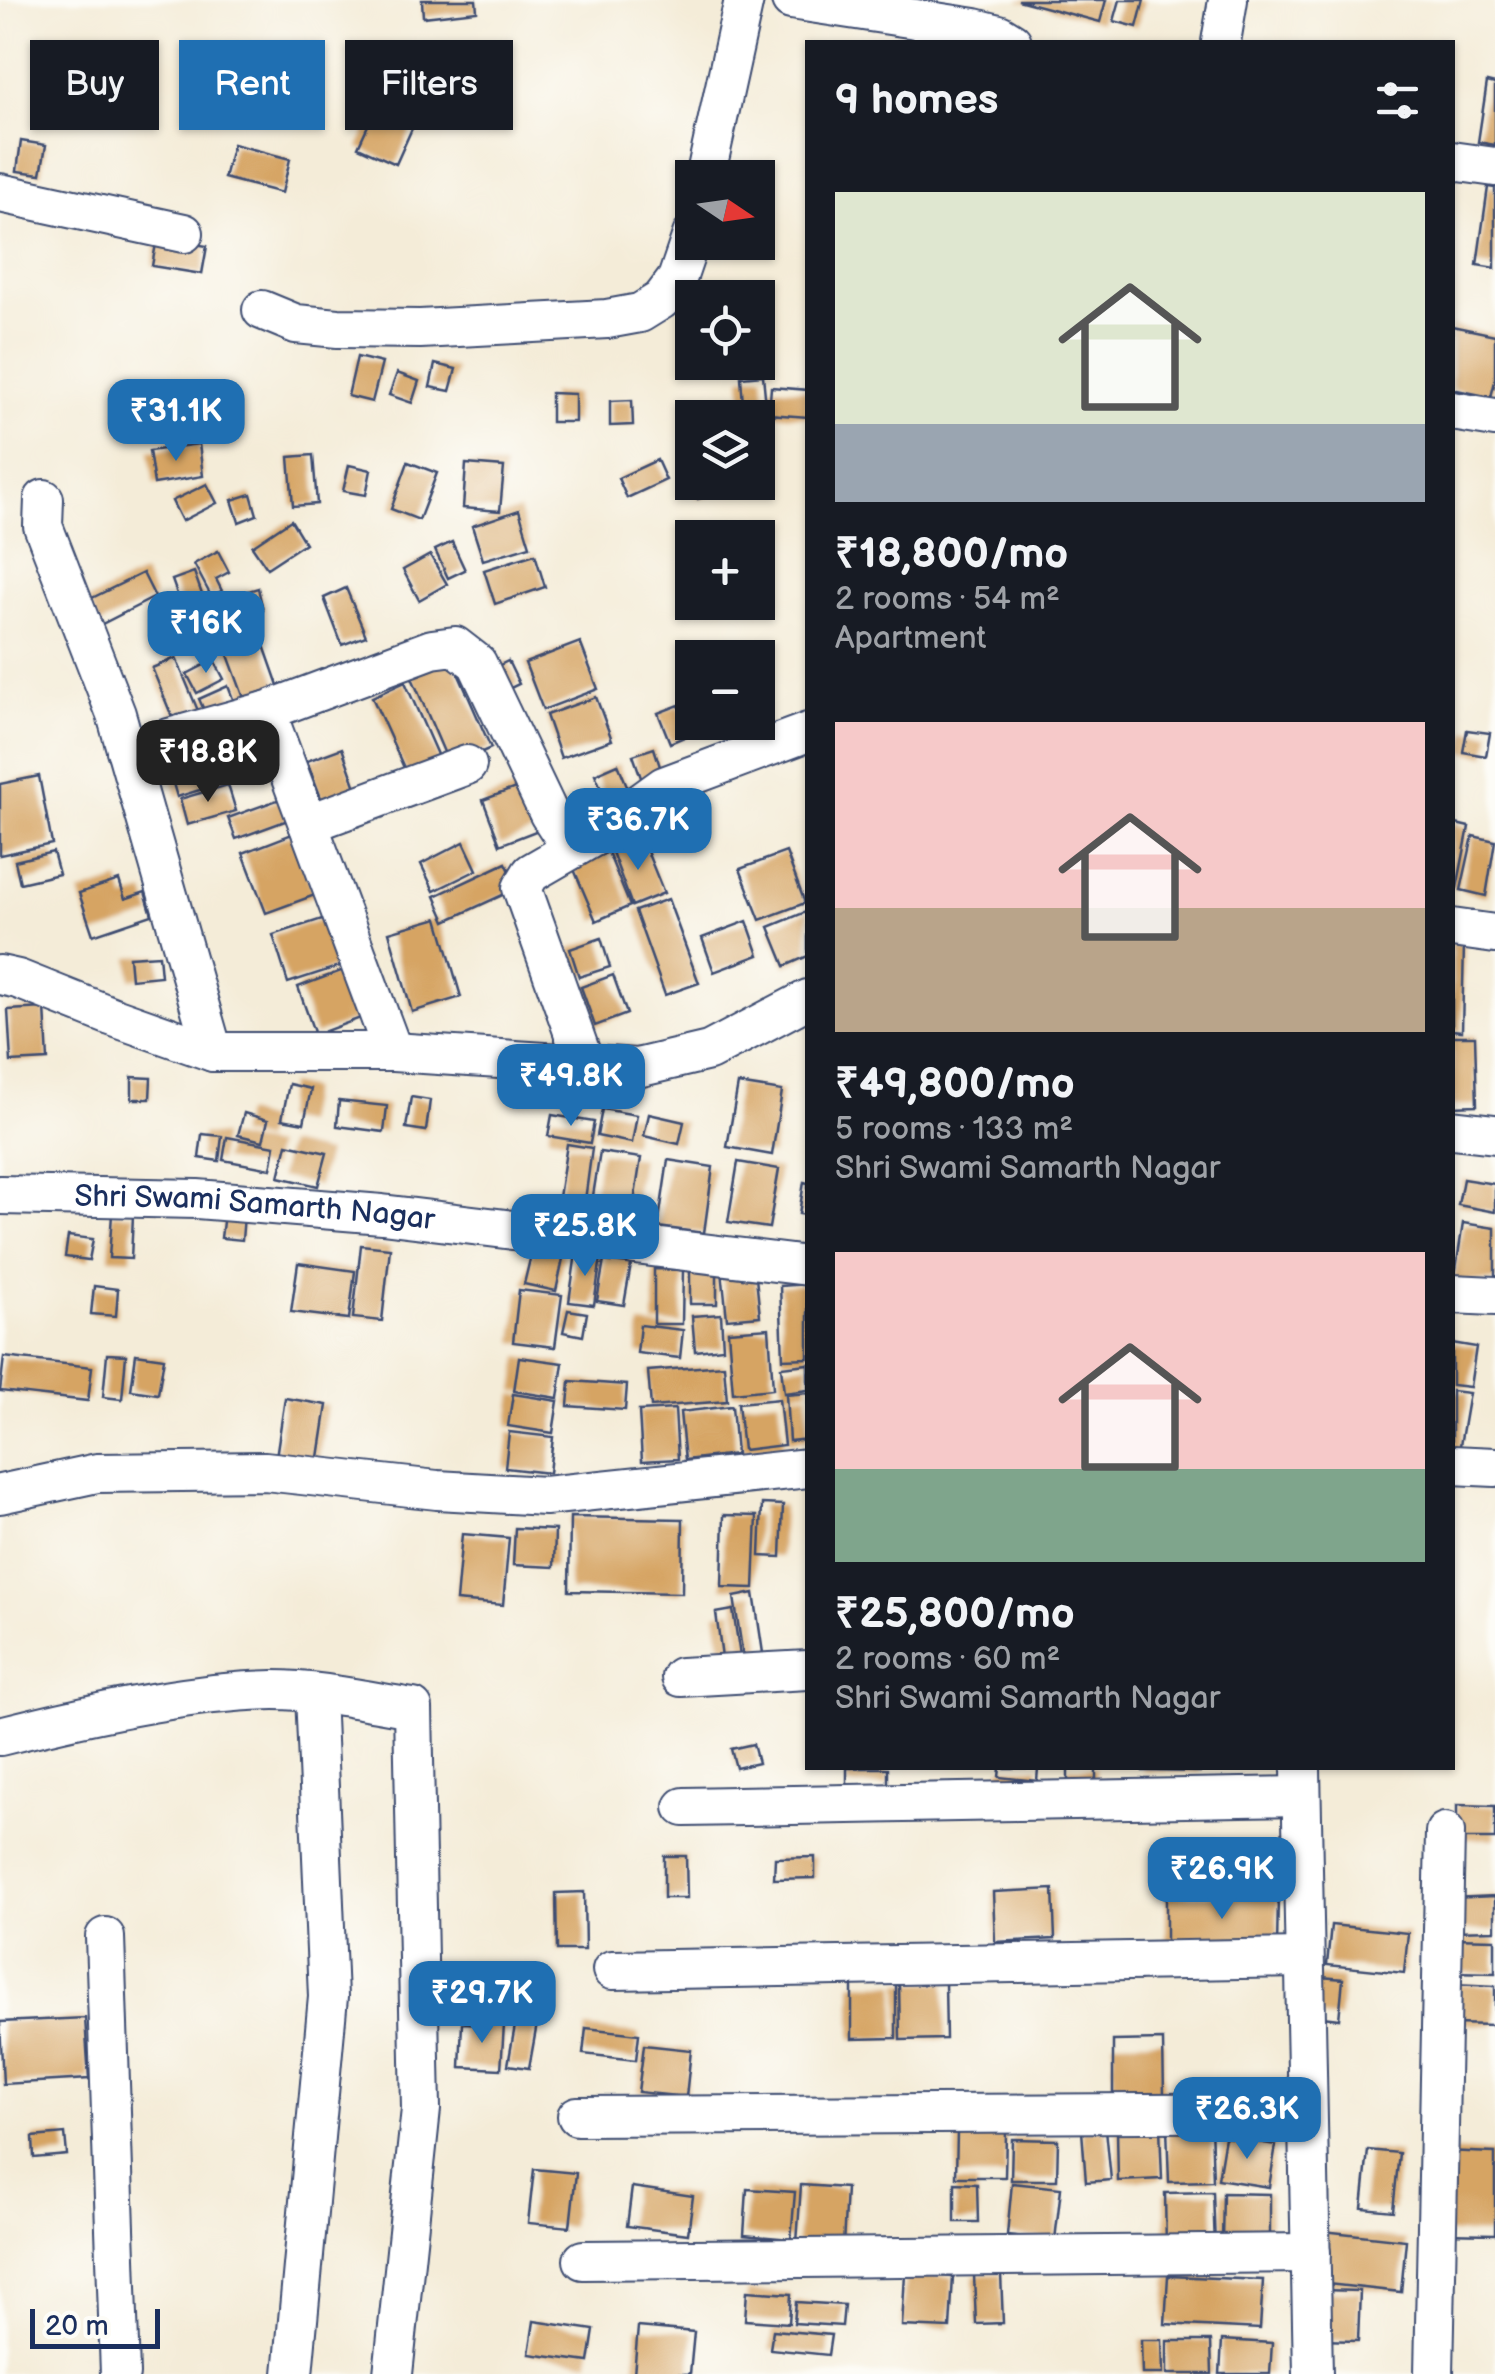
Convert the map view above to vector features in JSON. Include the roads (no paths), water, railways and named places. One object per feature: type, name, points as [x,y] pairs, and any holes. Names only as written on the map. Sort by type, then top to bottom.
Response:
[{"type":"street","points":[[709,160],[744,0]]},
{"type":"street","points":[[792,0],[975,28],[1009,40]]},
{"type":"street","points":[[1221,40],[1228,0]]},
{"type":"street","points":[[1455,160],[1495,167]]},
{"type":"street","points":[[0,193],[184,232]]},
{"type":"street","points":[[262,310],[296,324],[355,328],[607,318],[640,314],[661,300],[677,278],[683,260]]},
{"type":"street","points":[[1455,411],[1495,418]]},
{"type":"street","points":[[44,499],[43,526],[116,714],[213,1052]]},
{"type":"street","points":[[126,750],[266,710],[432,649],[456,646],[477,664],[564,837],[595,836]]},
{"type":"street","points":[[266,710],[393,1052]]},
{"type":"street","points":[[585,1065],[522,888],[532,872],[595,836],[664,786],[805,733]]},
{"type":"street","points":[[308,824],[468,766]]},
{"type":"street","points":[[1455,928],[1495,934]]},
{"type":"street","points":[[0,975],[18,978],[213,1052],[393,1052],[636,1068],[709,1052],[805,1001]]},
{"type":"street","points":[[1455,1129],[1495,1134]]},
{"type":"street","name":"Shri Swami Samarth Nagar","points":[[0,1196],[196,1199],[382,1214],[805,1266]]},
{"type":"street","points":[[1455,1294],[1495,1296]]},
{"type":"street","points":[[1455,1465],[1495,1467]]},
{"type":"street","points":[[0,1494],[97,1473],[265,1472],[436,1490],[545,1496],[805,1468]]},
{"type":"street","points":[[681,1676],[805,1670]]},
{"type":"street","points":[[0,1736],[64,1720],[206,1696],[274,1690],[413,1708],[421,2109],[393,2374]]},
{"type":"street","points":[[293,2374],[328,1998],[315,1694]]},
{"type":"street","points":[[684,1807],[1300,1782],[1313,2374]]},
{"type":"street","points":[[1434,2374],[1445,1832]]},
{"type":"street","points":[[106,1937],[120,2374]]},
{"type":"street","points":[[612,1970],[1303,1958]]},
{"type":"street","points":[[577,2116],[1307,2112]]},
{"type":"street","points":[[583,2260],[1311,2253]]}]
